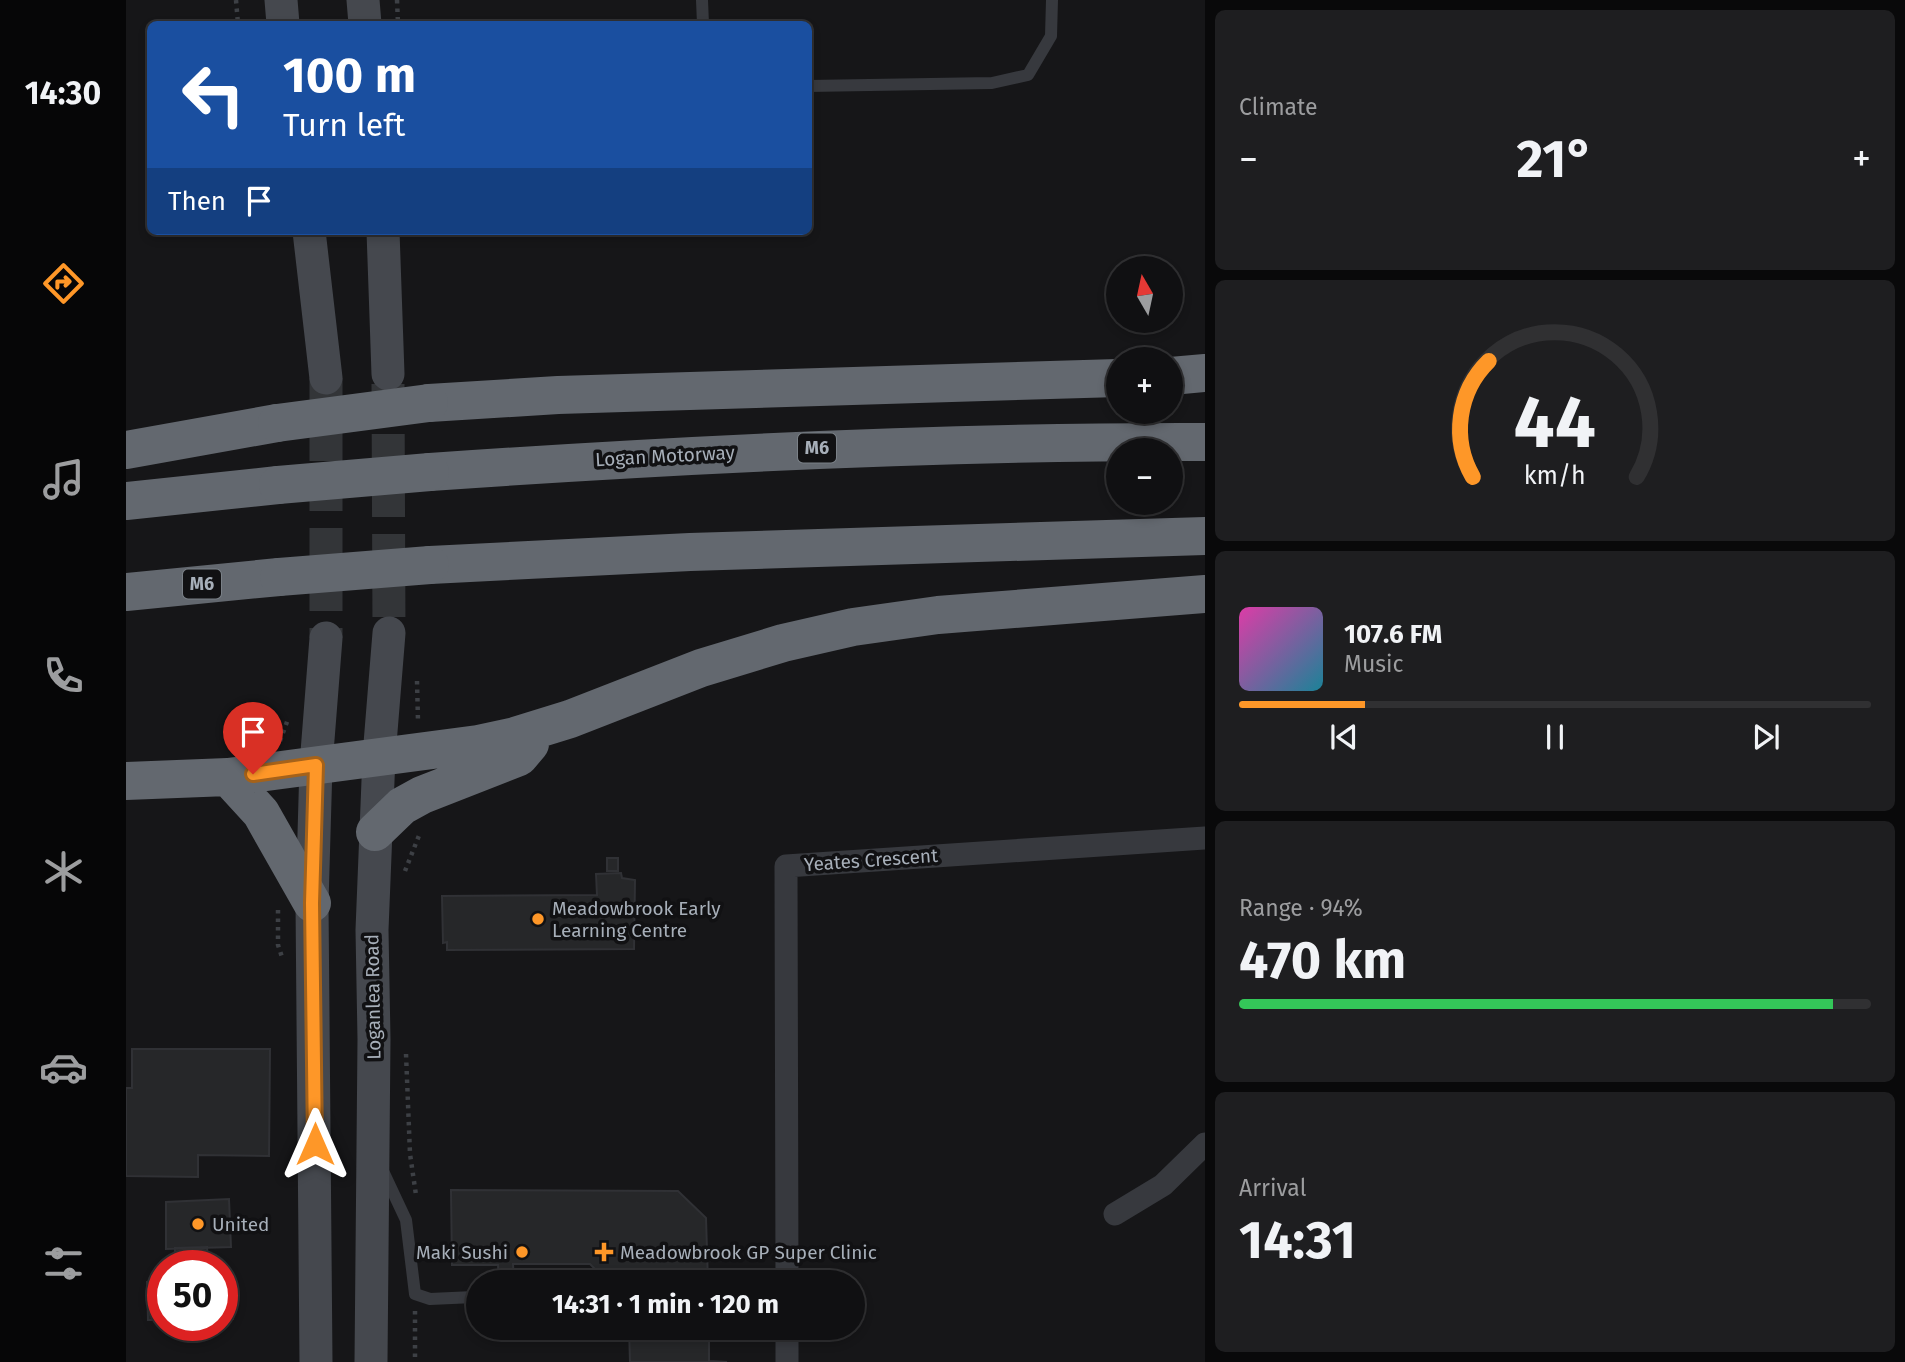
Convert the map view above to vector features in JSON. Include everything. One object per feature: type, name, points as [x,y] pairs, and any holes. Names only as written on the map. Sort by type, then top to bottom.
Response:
[{"type":"highway","points":[[1183,375],[1205,373]]},
{"type":"highway","points":[[126,450],[277,423],[429,403],[558,395],[1106,378]]},
{"type":"highway","name":"Logan Motorway","points":[[126,501],[430,472],[783,449],[1205,442]]},
{"type":"highway","name":"M6","points":[[126,592],[430,565],[718,551],[1205,536]]},
{"type":"highway","points":[[126,781],[228,777],[478,744],[546,727],[701,668],[783,643],[853,627],[938,615],[1205,594]]},
{"type":"highway","points":[[375,832],[402,806],[422,795],[519,757],[546,727]]},
{"type":"highway","points":[[228,777],[261,813],[312,903]]},
{"type":"main road","points":[[282,0],[283,21]]},
{"type":"main road","points":[[363,0],[365,21]]},
{"type":"main road","points":[[309,235],[326,378]]},
{"type":"main road","points":[[383,235],[388,374]]},
{"type":"main road","name":"Loganlea Road","points":[[371,1362],[372,930],[379,756],[389,633]]},
{"type":"main road","points":[[316,1362],[312,903],[316,765],[326,638]]},
{"type":"street","name":"Yeates Crescent","points":[[787,1270],[786,866],[1205,838]]},
{"type":"street","points":[[1115,1214],[1163,1185],[1205,1144]]},
{"type":"street","points":[[787,1340],[787,1362]]},
{"type":"lane","points":[[702,0],[704,21]]},
{"type":"lane","points":[[812,86],[992,83],[1028,75],[1051,36],[1052,0]]},
{"type":"lane","points":[[373,1148],[406,1220],[415,1294],[430,1298],[466,1297]]},
{"type":"path","points":[[236,0],[239,21]]},
{"type":"path","points":[[397,0],[398,21]]},
{"type":"path","points":[[417,671],[419,752]]},
{"type":"path","points":[[404,873],[425,821],[422,795]]},
{"type":"path","points":[[405,1043],[410,1154],[417,1201]]},
{"type":"path","points":[[415,1294],[415,1362]]},
{"type":"building","points":[[607,858],[618,858],[618,871],[607,871]]},
{"type":"building","name":"Meadowbrook Early Learning Centre","points":[[621,873],[622,878],[635,880],[634,949],[447,950],[447,942],[443,943],[442,896],[597,895],[596,874]]},
{"type":"building","points":[[132,1049],[270,1049],[269,1156],[198,1155],[198,1177],[126,1176],[126,1088],[132,1088]]},
{"type":"building","points":[[451,1190],[678,1191],[706,1218],[708,1270],[596,1270],[590,1264],[513,1264],[513,1270],[498,1270],[498,1265],[452,1265]]},
{"type":"building","name":"United","points":[[229,1199],[231,1247],[166,1249],[166,1202]]},
{"type":"building","points":[[207,1247],[207,1250],[175,1250]]},
{"type":"building","points":[[629,1340],[709,1340],[709,1361],[727,1362],[630,1362]]},
{"type":"tunnel","points":[[326,378],[326,638]]},
{"type":"tunnel","points":[[388,384],[389,633]]},
{"type":"place","name":"Meadowbrook Early Learning Centre","points":[[538,919]]},
{"type":"place","name":"United","points":[[198,1224]]},
{"type":"place","name":"Maki Sushi","points":[[522,1252]]},
{"type":"place","name":"Meadowbrook GP Super Clinic","points":[[604,1252]]},
{"type":"route","points":[[253,774],[316,765],[312,903],[315,1144]]}]
